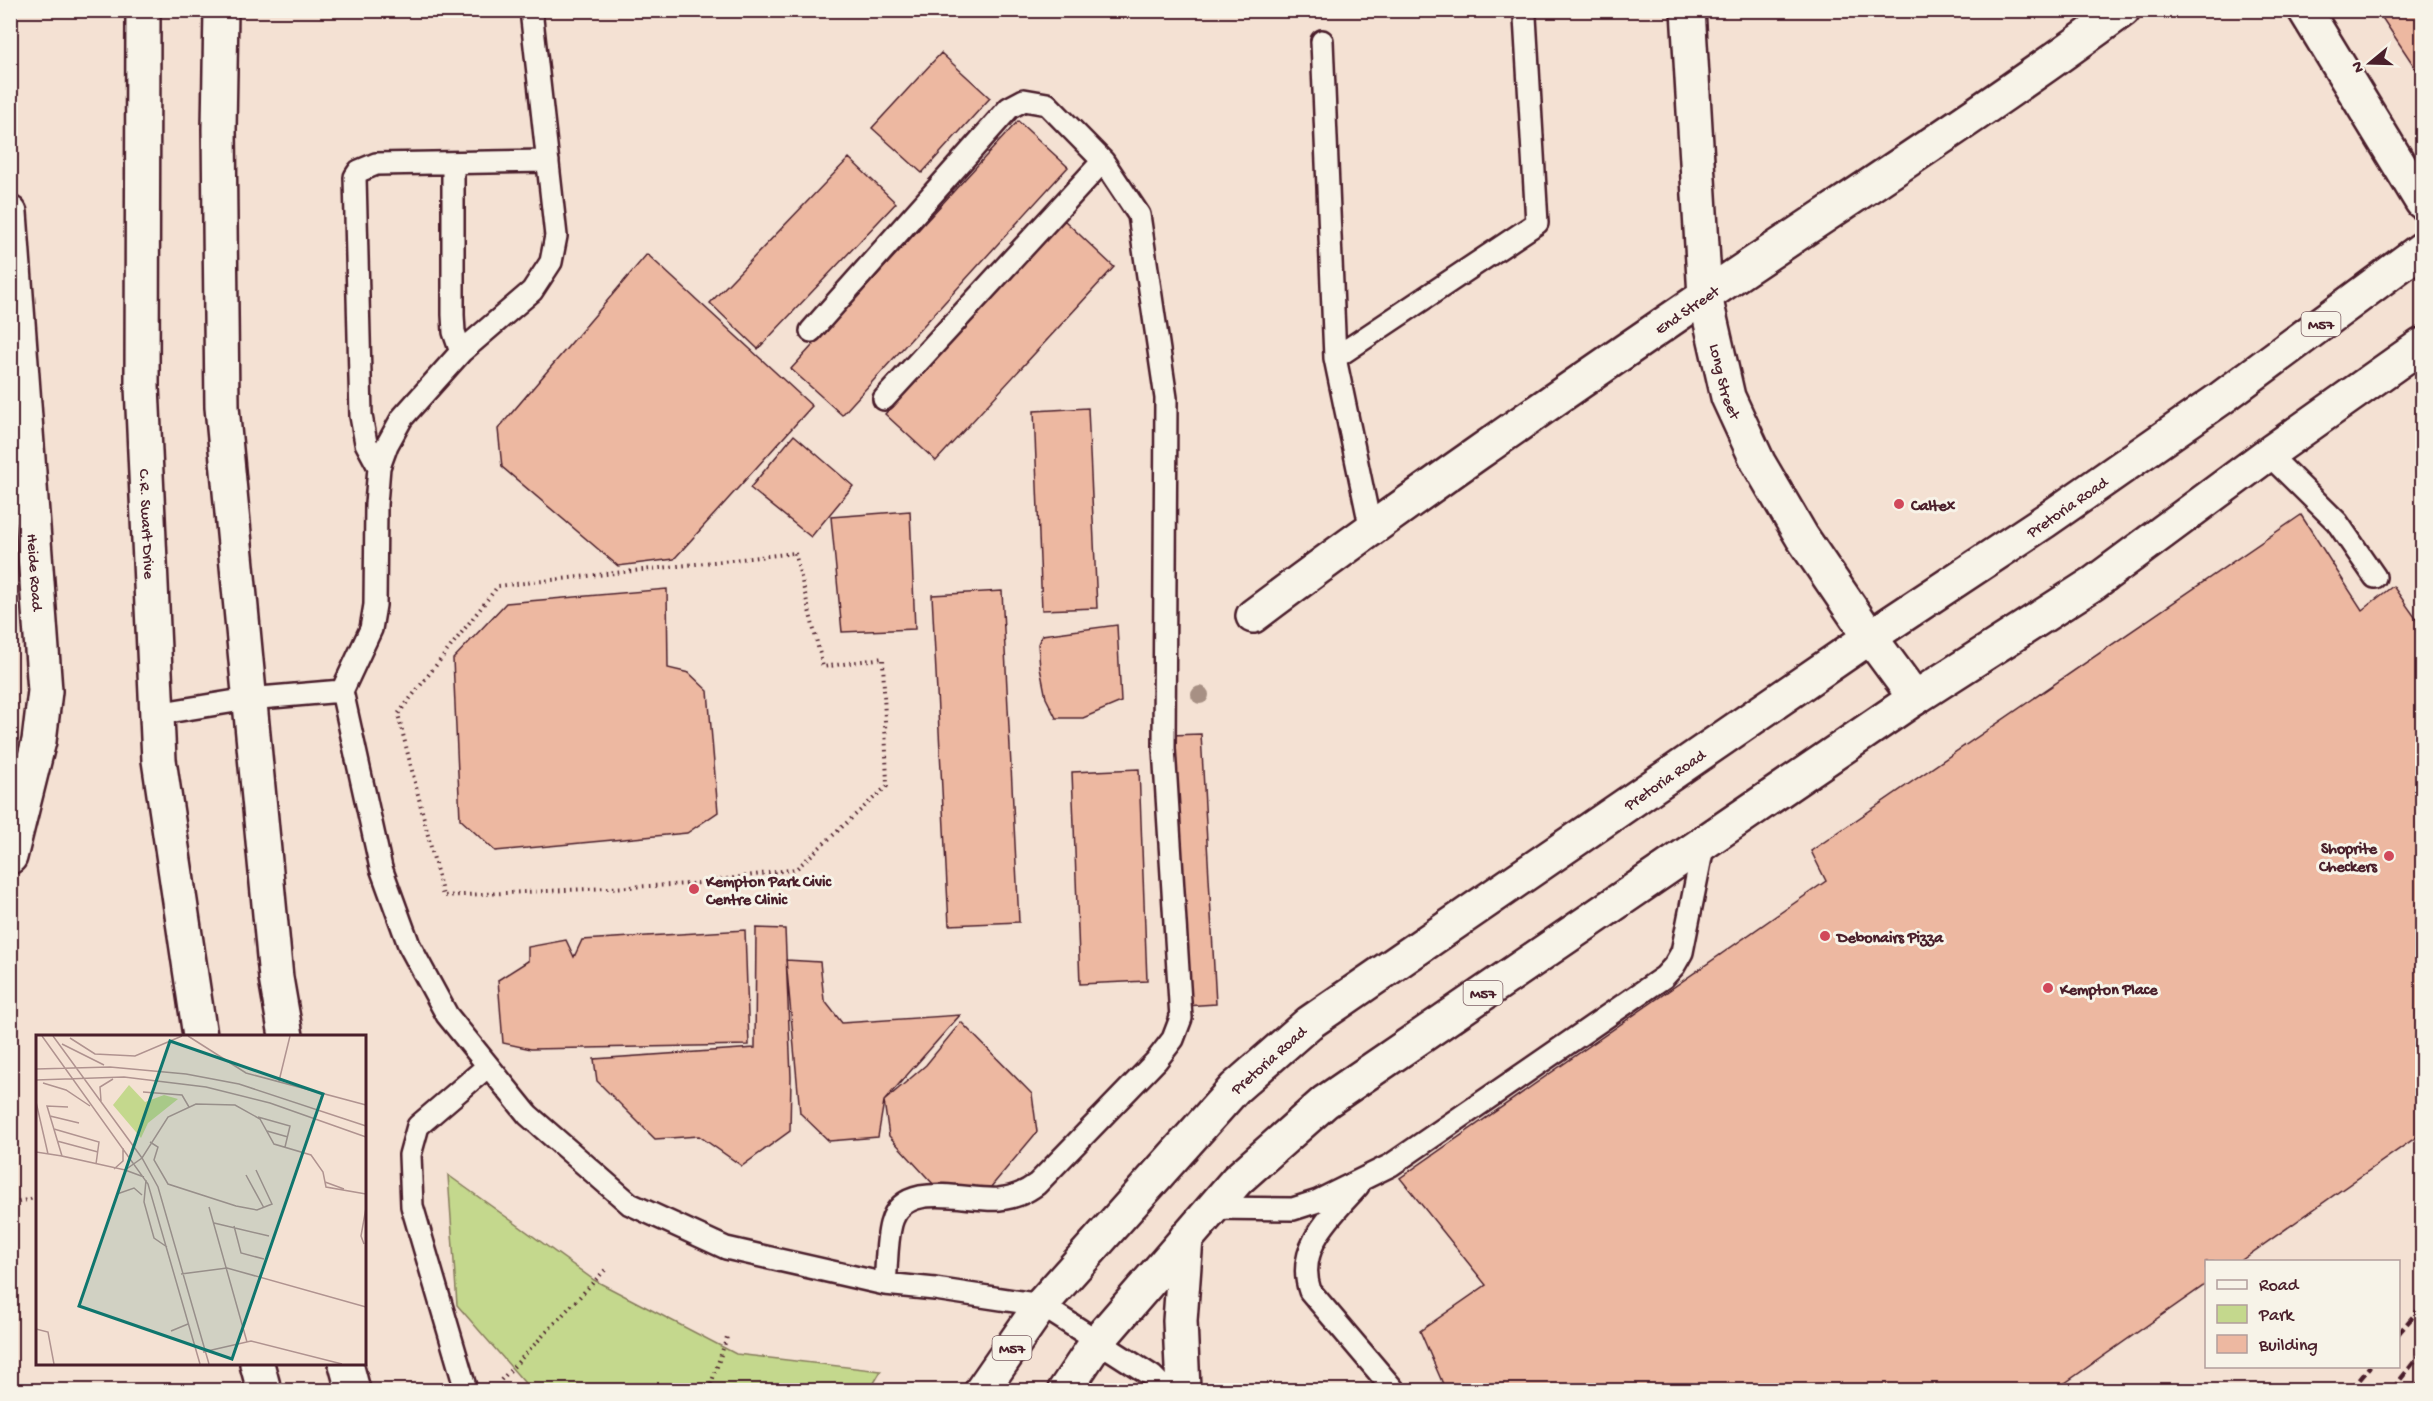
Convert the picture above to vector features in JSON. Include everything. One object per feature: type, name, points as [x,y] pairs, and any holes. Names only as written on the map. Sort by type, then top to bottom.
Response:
[{"type":"main road","name":"C.R. Swart Drive","points":[[143,10],[142,386],[156,714],[159,760],[200,1035]]},
{"type":"main road","points":[[221,10],[219,129],[222,406],[276,978],[286,1035]]},
{"type":"main road","name":"Long Street","points":[[1688,10],[1705,296],[1728,397],[1758,462],[1802,537],[1915,698]]},
{"type":"main road","name":"End Street","points":[[1253,616],[1371,530],[1705,296],[2001,98],[2123,10]]},
{"type":"main road","points":[[2305,10],[2422,202]]},
{"type":"main road","name":"Heide Road","points":[[10,213],[17,399],[45,691],[39,741],[10,857]]},
{"type":"main road","name":"Pretoria Road","points":[[982,1390],[1041,1305],[1235,1088],[1309,1023],[1870,637],[2045,521],[2220,399],[2422,249]]},
{"type":"main road","name":"M57","points":[[1065,1390],[1097,1342],[1237,1180],[1325,1102],[1915,698],[2094,583],[2268,454],[2422,345]]},
{"type":"main road","points":[[1183,1390],[1180,1321],[1186,1238]]},
{"type":"main road","points":[[257,1365],[264,1390]]},
{"type":"main road","points":[[346,1365],[353,1390]]},
{"type":"lane","points":[[531,10],[556,236],[551,262],[532,291],[461,352],[402,418],[387,445],[380,467],[376,504],[375,605],[372,629],[342,691],[381,868],[409,945],[447,1015],[528,1115],[630,1204],[726,1248],[885,1284],[1041,1305],[1152,1376],[1166,1390]]},
{"type":"lane","points":[[1335,358],[1537,224],[1525,17]]},
{"type":"lane","points":[[1322,41],[1335,358],[1371,530]]},
{"type":"lane","points":[[811,331],[1009,108],[1024,100],[1047,104],[1103,161],[1139,215],[1166,398],[1164,748],[1181,1018],[1173,1039],[1156,1061],[1037,1184],[1022,1195],[998,1199],[929,1194],[906,1203],[891,1223],[885,1284]]},
{"type":"lane","points":[[380,467],[366,443],[360,416],[355,177],[359,171],[376,164],[548,161]]},
{"type":"lane","points":[[884,399],[1103,161]]},
{"type":"lane","points":[[453,163],[453,315],[454,332],[461,352]]},
{"type":"lane","points":[[2268,454],[2337,522],[2375,577]]},
{"type":"lane","points":[[156,714],[248,699],[342,691]]},
{"type":"lane","points":[[1212,1208],[1293,1209],[1318,1202],[1364,1179],[1391,1165],[1664,977],[1682,952],[1704,842]]},
{"type":"lane","points":[[466,1390],[412,1206],[410,1155],[418,1126],[488,1066]]},
{"type":"lane","points":[[1364,1179],[1321,1228],[1306,1258],[1305,1271],[1310,1292],[1394,1390]]},
{"type":"path","points":[[795,553],[823,668],[883,658],[887,786],[796,869],[691,884],[443,896],[411,767],[398,714],[498,586],[795,553]]},
{"type":"path","points":[[10,1210],[15,1203],[36,1198]]},
{"type":"path","points":[[501,1380],[605,1270]]},
{"type":"path","points":[[709,1390],[727,1337]]},
{"type":"green space","points":[[448,1175],[594,1280],[736,1354],[881,1371],[870,1390],[531,1390],[457,1305]]},
{"type":"building","points":[[2377,10],[2422,10],[2422,78]]},
{"type":"building","points":[[941,53],[990,98],[922,173],[872,128]]},
{"type":"building","points":[[1018,121],[1068,167],[842,415],[791,369]]},
{"type":"building","points":[[849,158],[896,203],[758,349],[710,303]]},
{"type":"building","points":[[1064,220],[1114,267],[936,461],[885,414]]},
{"type":"building","points":[[647,254],[812,406],[674,559],[618,566],[502,467],[498,429]]},
{"type":"building","points":[[1088,408],[1097,608],[1042,610],[1034,411]]},
{"type":"building","points":[[794,435],[853,486],[811,537],[750,488]]},
{"type":"building","points":[[910,511],[915,629],[842,632],[831,517]]},
{"type":"building","name":"Kempton Place","points":[[2301,515],[2362,610],[2393,586],[2422,627],[2422,1095],[2418,1099],[2422,1107],[2422,1133],[2242,1260],[2205,1260],[2205,1285],[2055,1390],[1435,1390],[1443,1384],[1420,1331],[1486,1285],[1400,1178],[1826,881],[1811,851]]},
{"type":"building","points":[[667,589],[668,668],[689,673],[708,691],[718,812],[687,833],[495,851],[460,819],[453,659],[506,603]]},
{"type":"building","points":[[1002,591],[1019,922],[949,925],[932,595]]},
{"type":"building","points":[[1117,625],[1121,702],[1083,718],[1056,718],[1046,698],[1040,668],[1038,644],[1042,635]]},
{"type":"building","points":[[1201,734],[1216,1004],[1185,1006],[1170,735]]},
{"type":"building","points":[[1139,769],[1147,981],[1080,984],[1072,772]]},
{"type":"building","points":[[756,928],[785,929],[791,1077],[790,1131],[742,1166],[699,1136],[655,1139],[597,1081],[594,1059],[755,1048]]},
{"type":"building","points":[[745,930],[749,1045],[531,1049],[503,1043],[498,980],[528,961],[528,947],[566,940],[574,957],[582,940]]},
{"type":"building","points":[[786,960],[820,962],[824,1000],[842,1023],[960,1015],[884,1101],[878,1137],[829,1141],[800,1113]]},
{"type":"building","points":[[961,1022],[1032,1094],[1037,1132],[990,1188],[935,1186],[889,1136],[884,1101],[926,1065]]},
{"type":"railway","points":[[2400,1332],[2422,1306]]},
{"type":"railway","points":[[2392,1390],[2422,1352]]},
{"type":"railway","points":[[2351,1390],[2369,1368]]},
{"type":"railway","points":[[2414,1390],[2422,1380]]},
{"type":"place","name":"Caltex","points":[[1899,504]]},
{"type":"place","name":"Shoprite Checkers","points":[[2389,856]]},
{"type":"place","name":"Kempton Park Civic Centre Clinic","points":[[694,889]]},
{"type":"place","name":"Debonairs Pizza","points":[[1825,936]]},
{"type":"place","name":"Kempton Place","points":[[2048,988]]}]
